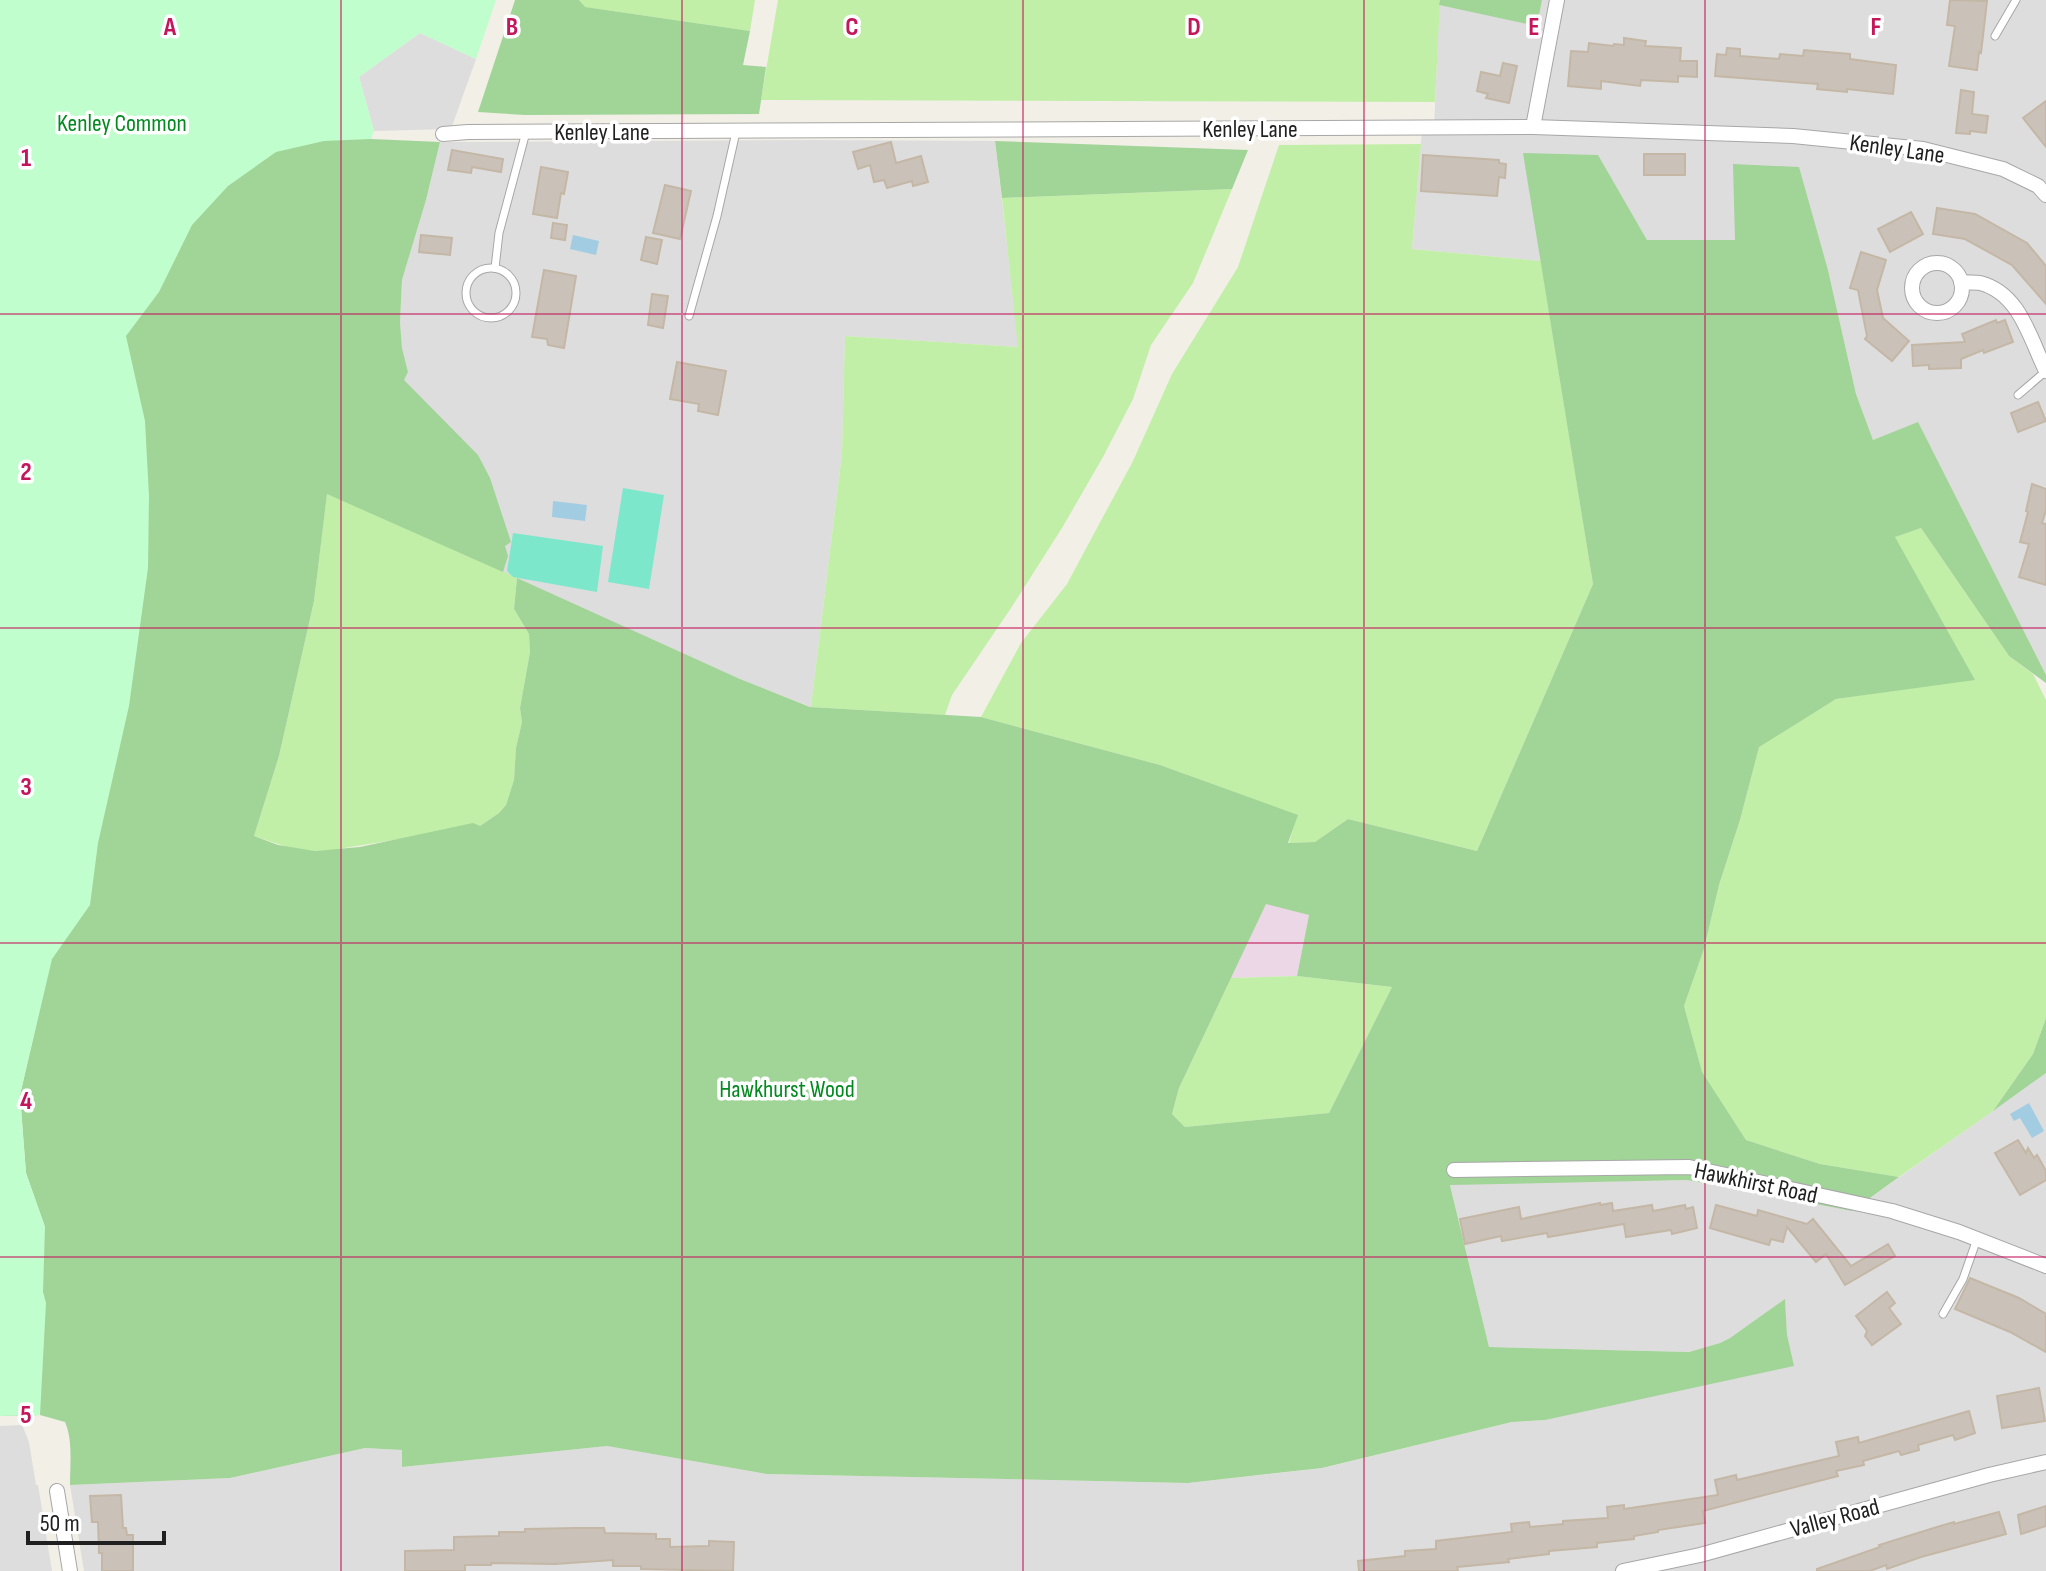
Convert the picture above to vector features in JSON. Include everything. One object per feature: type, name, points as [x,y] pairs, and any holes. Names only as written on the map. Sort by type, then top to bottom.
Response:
[{"type":"street","points":[[1533,127],[1557,0]]},
{"type":"street","name":"Kenley Lane","points":[[443,134],[1533,127],[1793,136],[1923,149],[2003,169],[2043,186]]},
{"type":"street","points":[[1961,282],[1980,283],[1998,291],[2016,307],[2046,371]]},
{"type":"street","name":"Hawkhirst Road","points":[[1454,1170],[1689,1167],[1892,1211],[2046,1266]]},
{"type":"street","name":"Valley Road","points":[[1623,1571],[1700,1555],[2046,1462]]},
{"type":"street","points":[[57,1491],[70,1571]]},
{"type":"lane","points":[[1995,36],[2016,0]]},
{"type":"lane","points":[[495,268],[499,233],[526,132]]},
{"type":"lane","points":[[689,316],[736,132]]},
{"type":"lane","points":[[495,268],[502,270],[513,281],[516,297],[503,315],[487,318],[472,310],[466,294],[471,277],[478,271],[495,268]]},
{"type":"lane","points":[[2018,395],[2046,371]]},
{"type":"lane","points":[[1943,1314],[1963,1279],[1977,1239]]},
{"type":"shaded area","points":[[1542,0],[2046,0],[2046,675],[1918,423],[1873,440],[1856,394],[1828,270],[1798,168],[1735,240],[1647,240],[1598,156],[1524,154],[1541,261],[1412,249],[1422,131],[1434,131],[1439,5],[1537,25]]},
{"type":"shaded area","points":[[420,33],[476,59],[451,129],[374,131],[359,77]]},
{"type":"shaded area","points":[[995,141],[1019,347],[845,336],[842,453],[811,707],[740,679],[334,497],[408,372],[400,322],[402,280],[440,142]]},
{"type":"shaded area","points":[[1266,903],[1309,915],[1297,976],[1231,978]]},
{"type":"shaded area","points":[[2046,1073],[2046,1571],[84,1571],[70,1485],[230,1478],[365,1448],[402,1450],[403,1467],[607,1446],[767,1474],[1188,1483],[1323,1468],[1512,1422],[1545,1420],[1787,1335],[1785,1300],[1730,1338],[1689,1352],[1489,1347],[1450,1184],[1687,1180],[1852,1211]]},
{"type":"shaded area","points":[[22,1425],[38,1485],[52,1571],[0,1571],[0,1426]]},
{"type":"green space","name":"Kenley Common","points":[[0,0],[496,0],[476,59],[420,33],[359,77],[374,131],[371,139],[324,141],[276,152],[228,186],[192,225],[159,292],[126,336],[145,421],[149,496],[148,568],[129,706],[98,843],[90,905],[52,959],[20,1095],[26,1173],[45,1227],[43,1292],[46,1303],[40,1415],[0,1416]]},
{"type":"green space","points":[[515,0],[579,0],[585,7],[750,31],[743,65],[766,67],[759,114],[525,115],[478,112]]},
{"type":"green space","points":[[579,0],[755,0],[750,31],[584,7]]},
{"type":"green space","points":[[778,0],[1440,0],[1435,102],[761,100]]},
{"type":"green space","points":[[1440,0],[1542,0],[1537,26],[1439,5]]},
{"type":"green space","name":"Hawkhurst Wood","points":[[0,70],[332,125],[371,139],[440,142],[402,280],[400,322],[408,372],[404,380],[478,455],[490,478],[511,542],[505,546],[508,556],[503,572],[327,494],[314,601],[279,756],[254,836],[278,845],[315,851],[360,847],[473,823],[480,826],[499,813],[506,805],[514,780],[522,722],[520,708],[530,652],[529,634],[514,609],[517,578],[740,679],[810,707],[981,717],[1160,765],[1298,815],[1288,843],[1315,842],[1348,819],[1477,851],[1593,584],[1523,153],[1598,155],[1647,240],[1735,240],[1733,164],[1799,167],[1828,270],[1856,394],[1873,440],[1918,422],[2046,675],[2046,683],[2009,656],[1921,528],[1895,537],[1975,680],[1836,699],[1759,747],[1704,949],[1684,1006],[1702,1072],[1746,1140],[1820,1164],[1899,1177],[1852,1211],[1687,1180],[1450,1185],[1489,1347],[1689,1352],[1730,1338],[1785,1299],[1787,1335],[1794,1366],[1545,1420],[1512,1422],[1322,1468],[1188,1483],[767,1474],[607,1446],[402,1467],[402,1450],[365,1448],[230,1478],[70,1485],[70,1445],[65,1422],[40,1415],[0,1416],[0,1293],[45,1227],[26,1173],[20,1095],[51,960]],"holes":[[[1266,904],[1309,915],[1297,976],[1392,987],[1329,1113],[1185,1127],[1172,1114],[1179,1088]]]},
{"type":"green space","points":[[995,141],[1248,150],[1232,189],[1002,198]]},
{"type":"green space","points":[[1421,144],[1412,249],[1541,261],[1593,584],[1477,851],[1348,819],[1315,842],[1289,843],[1297,815],[1160,765],[981,717],[1021,643],[1067,584],[1133,461],[1172,374],[1238,267],[1279,145]]},
{"type":"green space","points":[[1232,189],[1193,283],[1151,345],[1133,399],[1103,457],[1062,528],[952,695],[945,715],[811,707],[842,453],[845,336],[1018,347],[1002,198]]},
{"type":"green space","points":[[623,488],[664,495],[649,589],[608,582]]},
{"type":"green space","points":[[327,493],[517,578],[514,609],[529,634],[530,652],[520,708],[522,722],[514,780],[506,805],[480,826],[315,851],[293,849],[254,836],[279,756],[314,601]]},
{"type":"green space","points":[[1921,528],[2009,656],[2033,674],[2046,700],[2046,1018],[2033,1054],[1993,1111],[1899,1177],[1820,1164],[1746,1140],[1702,1073],[1684,1006],[1704,949],[1759,746],[1836,699],[1974,679],[1894,537]]},
{"type":"green space","points":[[513,533],[603,546],[597,592],[513,577],[507,571]]},
{"type":"green space","points":[[1297,976],[1392,987],[1329,1113],[1185,1127],[1172,1114],[1179,1088],[1231,978]]},
{"type":"green space","points":[[2046,1018],[2046,1073],[1993,1111],[2033,1054]]},
{"type":"water","points":[[573,235],[599,241],[596,255],[570,249]]},
{"type":"water","points":[[553,501],[587,505],[585,521],[552,517]]},
{"type":"water","points":[[2029,1103],[2044,1131],[2032,1138],[2020,1118],[2014,1121],[2010,1114]]},
{"type":"building","points":[[1950,0],[1987,1],[1977,70],[1949,66],[1955,26],[1947,25]]},
{"type":"building","points":[[1624,38],[1646,41],[1645,46],[1681,48],[1680,61],[1697,61],[1697,77],[1678,76],[1678,82],[1641,80],[1640,86],[1601,81],[1601,89],[1568,86],[1571,51],[1588,52],[1589,43],[1624,45]]},
{"type":"building","points":[[1727,48],[1740,49],[1740,56],[1779,59],[1780,54],[1803,56],[1804,50],[1850,54],[1850,59],[1896,65],[1893,94],[1817,89],[1818,84],[1715,76],[1717,54],[1726,55]]},
{"type":"building","points":[[1503,63],[1517,66],[1509,103],[1486,98],[1488,94],[1477,91],[1481,72],[1500,76]]},
{"type":"building","points":[[1961,90],[1974,92],[1972,114],[1988,116],[1986,133],[1956,133]]},
{"type":"building","points":[[2046,101],[2046,147],[2023,118]]},
{"type":"building","points":[[891,142],[896,163],[921,156],[928,182],[913,186],[912,181],[887,188],[884,180],[874,182],[870,165],[858,169],[853,152]]},
{"type":"building","points":[[452,150],[503,159],[501,172],[472,167],[471,173],[448,170]]},
{"type":"building","points":[[1644,154],[1685,154],[1685,175],[1644,175]]},
{"type":"building","points":[[1423,155],[1499,160],[1499,163],[1506,164],[1505,178],[1499,177],[1497,196],[1421,191]]},
{"type":"building","points":[[541,167],[568,172],[557,218],[533,214]]},
{"type":"building","points":[[665,185],[691,191],[680,239],[653,233]]},
{"type":"building","points":[[1937,208],[1975,214],[2027,243],[2046,266],[2046,304],[2012,265],[1965,239],[1933,234]]},
{"type":"building","points":[[1911,212],[1923,234],[1890,252],[1878,229]]},
{"type":"building","points":[[553,223],[567,225],[565,240],[551,238]]},
{"type":"building","points":[[421,235],[452,238],[450,255],[419,252]]},
{"type":"building","points":[[646,237],[662,240],[657,264],[641,260]]},
{"type":"building","points":[[1861,252],[1886,260],[1877,290],[1883,318],[1909,341],[1892,361],[1865,339],[1867,336],[1858,290],[1850,288]]},
{"type":"building","points":[[544,270],[576,276],[564,348],[548,345],[547,339],[532,337]]},
{"type":"building","points":[[652,294],[668,296],[663,328],[648,325]]},
{"type":"building","points":[[1996,320],[1997,323],[2005,320],[2013,342],[1961,359],[1961,368],[1913,366],[1912,345],[1965,342],[1962,334]]},
{"type":"building","points":[[677,362],[726,371],[718,415],[698,411],[699,404],[670,399]]},
{"type":"building","points":[[2038,402],[2046,421],[2018,432],[2011,413]]},
{"type":"building","points":[[2032,484],[2046,489],[2046,510],[2042,523],[2046,524],[2046,585],[2019,577],[2029,544],[2020,542]]},
{"type":"building","points":[[2018,1140],[2026,1153],[2028,1148],[2034,1158],[2037,1155],[2046,1171],[2046,1180],[2020,1195],[1995,1153]]},
{"type":"building","points":[[1612,1203],[1613,1211],[1652,1205],[1653,1211],[1685,1205],[1686,1209],[1693,1207],[1697,1228],[1672,1234],[1671,1230],[1626,1237],[1624,1224],[1548,1237],[1547,1233],[1502,1241],[1501,1236],[1465,1244],[1460,1219],[1519,1207],[1521,1219]]},
{"type":"building","points":[[1716,1205],[1757,1216],[1758,1210],[1807,1224],[1813,1219],[1851,1266],[1888,1244],[1895,1256],[1845,1285],[1826,1254],[1816,1262],[1787,1227],[1783,1242],[1771,1239],[1769,1245],[1710,1228]]},
{"type":"building","points":[[1970,1278],[2019,1298],[2046,1314],[2046,1352],[2010,1332],[1955,1309]]},
{"type":"building","points":[[1887,1292],[1895,1303],[1889,1308],[1901,1324],[1872,1345],[1856,1316]]},
{"type":"building","points":[[2039,1388],[2045,1421],[2002,1428],[1997,1396]]},
{"type":"building","points":[[1969,1411],[1975,1433],[1955,1440],[1953,1435],[1918,1445],[1919,1450],[1901,1455],[1899,1451],[1863,1461],[1864,1465],[1836,1471],[1838,1476],[1703,1511],[1705,1523],[1658,1530],[1634,1536],[1634,1539],[1597,1543],[1597,1547],[1549,1551],[1549,1554],[1508,1559],[1509,1562],[1457,1567],[1458,1571],[1359,1571],[1358,1561],[1405,1556],[1405,1551],[1436,1549],[1436,1541],[1512,1532],[1511,1524],[1529,1522],[1530,1527],[1608,1518],[1607,1507],[1624,1505],[1624,1509],[1718,1495],[1715,1480],[1736,1475],[1737,1480],[1839,1456],[1836,1442],[1858,1437],[1859,1443]]},
{"type":"building","points":[[121,1495],[123,1528],[126,1528],[127,1535],[133,1535],[133,1571],[102,1571],[98,1522],[92,1522],[90,1496]]},
{"type":"building","points":[[2046,1506],[2046,1526],[2021,1534],[2018,1515]]},
{"type":"building","points":[[1999,1512],[2006,1534],[1887,1569],[1886,1565],[1870,1571],[1817,1571],[1879,1545]]},
{"type":"building","points":[[604,1528],[605,1533],[656,1534],[656,1539],[670,1539],[670,1547],[709,1546],[709,1541],[734,1542],[733,1571],[641,1569],[641,1566],[613,1566],[613,1560],[555,1564],[491,1563],[465,1565],[465,1571],[405,1571],[405,1551],[454,1550],[454,1537],[499,1536],[499,1532],[525,1532],[525,1529]]}]
